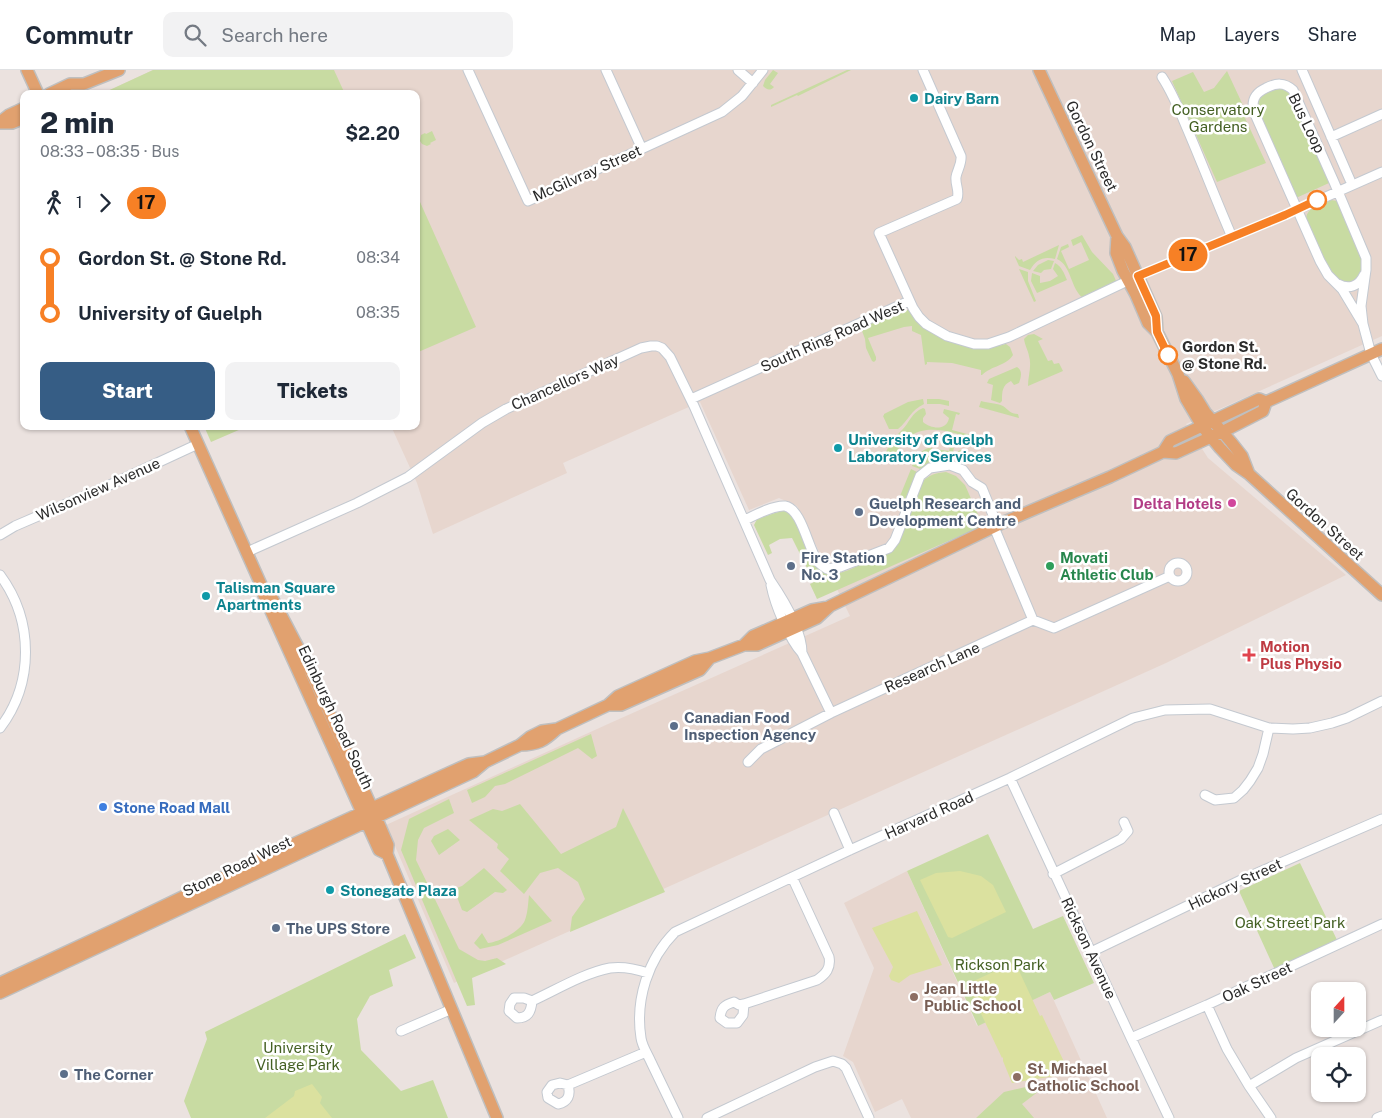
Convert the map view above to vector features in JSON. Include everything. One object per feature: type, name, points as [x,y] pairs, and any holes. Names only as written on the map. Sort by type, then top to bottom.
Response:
[{"type":"main road","points":[[27,70],[36,90]]},
{"type":"main road","points":[[57,90],[70,84],[81,89],[120,70]]},
{"type":"main road","name":"Gordon Street","points":[[1039,70],[1118,236],[1116,253],[1133,278],[1148,323],[1157,332],[1178,374],[1186,399],[1217,434],[1236,465],[1249,474],[1382,595]]},
{"type":"main road","points":[[0,122],[20,110]]},
{"type":"main road","points":[[0,122],[12,123],[20,120]]},
{"type":"main road","points":[[1266,402],[1377,352]]},
{"type":"main road","name":"Stone Road West","points":[[0,993],[138,930],[270,866],[469,764],[485,762],[520,745],[534,745],[546,739],[557,729],[608,705],[618,696],[664,674],[695,661],[710,658],[744,645],[757,645],[790,625],[817,618],[830,606],[994,527],[1163,452],[1176,453],[1217,434],[1263,411],[1266,402],[1258,399],[1170,441],[1163,452]]},
{"type":"main road","name":"Edinburgh Road South","points":[[192,430],[247,552],[266,600],[369,815],[379,850],[387,854],[497,1118]]},
{"type":"main road","name":"Stone Road West","points":[[0,983],[276,852],[369,815]]},
{"type":"main road","points":[[270,866],[276,852]]},
{"type":"main road","points":[[33,978],[38,965]]},
{"type":"street","name":"McGilvray Street","points":[[468,70],[528,201],[722,112],[738,100],[763,70]]},
{"type":"street","points":[[606,70],[642,149]]},
{"type":"street","points":[[738,70],[753,83]]},
{"type":"street","points":[[909,301],[879,234],[957,199],[959,195],[956,178],[961,160],[923,70]]},
{"type":"street","points":[[1302,70],[1350,180]]},
{"type":"street","points":[[1162,77],[1202,163],[1232,237]]},
{"type":"street","name":"Bus Loop","points":[[1363,324],[1361,306],[1366,258],[1293,90],[1282,84],[1272,85],[1256,94],[1253,99],[1253,108],[1320,261],[1332,279],[1342,289],[1363,324],[1377,352],[1382,376]]},
{"type":"street","points":[[1331,137],[1382,114]]},
{"type":"street","name":"South Ring Road West","points":[[691,399],[909,301],[919,317],[938,332],[974,344],[982,345],[996,342],[1133,278],[1382,172]]},
{"type":"street","points":[[1332,279],[1342,286],[1350,287],[1360,282],[1366,270]]},
{"type":"street","name":"Chancellors Way","points":[[247,552],[357,503],[408,477],[482,423],[506,409],[641,348],[657,346],[670,357],[691,399],[770,580],[781,596],[790,625]]},
{"type":"street","name":"Wilsonview Avenue","points":[[0,535],[15,526],[198,444]]},
{"type":"street","points":[[745,520],[768,510],[786,506],[795,512],[818,562],[827,569],[840,567],[889,548],[895,540],[920,476],[930,468],[950,465],[963,470],[972,482],[982,488],[993,515],[994,527],[1033,620],[1054,628],[1170,576]]},
{"type":"street","points":[[0,575],[9,588],[19,610],[23,625],[26,653],[21,687],[14,705],[0,728]]},
{"type":"street","name":"Research Lane","points":[[748,762],[761,749],[831,713],[1033,620]]},
{"type":"street","points":[[790,625],[795,646],[802,653],[831,713]]},
{"type":"street","name":"Harvard Road","points":[[678,1118],[641,1039],[640,1010],[642,993],[648,973],[666,942],[675,932],[1010,778],[1133,718],[1165,710],[1210,709],[1270,728],[1310,728],[1347,718],[1382,701]]},
{"type":"street","points":[[1205,795],[1215,800],[1234,798],[1243,790],[1258,768],[1270,728]]},
{"type":"street","name":"Rickson Avenue","points":[[1010,778],[1053,874],[1169,1118]]},
{"type":"street","points":[[834,813],[850,850]]},
{"type":"street","name":"Hickory Street","points":[[1090,952],[1241,880],[1382,819]]},
{"type":"street","points":[[1053,874],[1121,839],[1128,831],[1124,822]]},
{"type":"street","points":[[744,1004],[817,980],[825,974],[830,964],[829,957],[792,877]]},
{"type":"street","name":"Oak Street","points":[[1130,1038],[1382,924]]},
{"type":"street","points":[[532,1002],[592,973],[611,968],[627,968],[648,973]]},
{"type":"street","points":[[1206,1005],[1227,1049],[1270,1118]]},
{"type":"street","points":[[402,1031],[452,1009]]},
{"type":"street","points":[[1249,1086],[1296,1058],[1382,1020]]},
{"type":"street","points":[[568,1085],[646,1052]]},
{"type":"street","points":[[707,1118],[815,1067],[833,1061],[846,1068],[869,1118]]},
{"type":"street","points":[[1377,1118],[1382,1116]]},
{"type":"shaded area","points":[[153,70],[1382,70],[1382,336],[1186,424],[1208,458],[1346,575],[1166,663],[454,983],[386,825],[850,616],[797,506],[779,498],[749,510],[700,402],[563,463],[567,473],[433,534],[417,483],[393,430],[420,430],[420,90],[110,90]]},
{"type":"shaded area","points":[[907,871],[977,1026],[1050,992],[1107,1118],[911,1118],[902,1099],[875,1112],[853,1062],[843,1056],[874,968],[844,903]]},
{"type":"green space","points":[[153,70],[334,70],[343,90],[110,90]]},
{"type":"green space","points":[[773,70],[778,73],[770,84],[774,87],[768,90],[763,86]]},
{"type":"green space","points":[[847,70],[851,70],[771,107],[771,105]]},
{"type":"green space","name":"Conservatory Gardens","points":[[1227,71],[1248,116],[1245,118],[1266,163],[1217,182],[1172,81],[1193,72],[1204,92],[1214,88]]},
{"type":"green space","points":[[1273,88],[1285,90],[1293,99],[1329,183],[1296,198],[1257,106],[1259,97]]},
{"type":"green space","points":[[432,131],[436,140],[427,146],[422,144],[420,141],[421,135]]},
{"type":"green space","points":[[1331,200],[1337,201],[1340,204],[1362,260],[1363,270],[1354,283],[1340,283],[1328,270],[1306,220],[1311,209]]},
{"type":"green space","points":[[420,202],[476,327],[420,351]]},
{"type":"green space","points":[[1082,235],[1092,252],[1113,274],[1117,283],[1083,298],[1076,289],[1066,267],[1057,259],[1061,247],[1068,244],[1069,247],[1061,251],[1069,269],[1089,260],[1081,242],[1073,246],[1071,240]]},
{"type":"green space","points":[[1059,245],[1055,259],[1047,258],[1040,260],[1030,270],[1019,266],[1015,257],[1019,260],[1022,259],[1023,262]]},
{"type":"green space","points":[[1048,260],[1054,261],[1051,269],[1044,270],[1041,273],[1033,271],[1038,265]]},
{"type":"green space","points":[[1055,263],[1061,268],[1067,280],[1037,293],[1031,281],[1032,273],[1040,276],[1040,283],[1050,281],[1058,276],[1053,269]]},
{"type":"green space","points":[[1019,269],[1028,272],[1028,281],[1036,301],[1034,302]]},
{"type":"green space","points":[[909,310],[928,330],[945,339],[975,348],[1006,344],[1010,347],[1013,355],[1006,362],[982,375],[981,370],[952,363],[927,362],[925,365],[921,335],[912,331],[912,326],[868,338],[876,357],[874,362],[872,361],[866,348],[862,331],[876,320]]},
{"type":"green space","points":[[1034,334],[1043,339],[1038,341],[1048,361],[1052,360],[1054,364],[1059,363],[1063,371],[1028,386],[1030,360],[1024,339],[1028,335]]},
{"type":"green space","points":[[1017,367],[1021,372],[1019,383],[1014,385],[1011,381],[1004,387],[1000,403],[991,400],[993,385],[987,383],[989,379]]},
{"type":"green space","points":[[923,399],[924,404],[898,429],[889,429],[883,416],[884,414],[908,402]]},
{"type":"green space","points":[[927,399],[949,401],[949,406],[927,404]]},
{"type":"green space","points":[[981,401],[1003,406],[1011,413],[1018,414],[1019,418],[979,407]]},
{"type":"green space","points":[[923,408],[926,414],[923,422],[938,428],[948,422],[949,418],[943,413],[944,409],[960,413],[959,415],[956,414],[952,430],[982,438],[982,441],[945,431],[922,431],[912,435],[903,443],[895,456],[892,458],[887,456],[888,453],[886,452],[889,445],[913,415]]},
{"type":"green space","points":[[206,430],[239,430],[211,442]]},
{"type":"green space","points":[[950,447],[954,448],[951,459],[945,461],[936,460],[935,449],[949,451]]},
{"type":"green space","points":[[928,448],[932,448],[931,462],[920,469],[912,466],[918,455]]},
{"type":"green space","points":[[962,450],[967,452],[969,457],[967,462],[962,464],[957,462],[955,457],[957,452]]},
{"type":"green space","points":[[911,469],[917,472],[903,505],[894,508],[894,501],[898,501]]},
{"type":"green space","points":[[946,472],[956,476],[965,485],[980,519],[980,527],[817,599],[810,584],[814,582],[792,538],[780,539],[769,545],[772,553],[768,555],[754,525],[757,519],[784,510],[792,513],[810,557],[820,571],[833,575],[849,570],[897,545],[922,482],[933,475]]},
{"type":"green space","points":[[591,734],[597,756],[592,759],[578,748],[505,784],[495,786],[485,797],[472,803],[467,790]]},
{"type":"green space","points":[[449,799],[454,813],[424,828],[418,840],[416,860],[459,949],[478,960],[485,961],[497,958],[506,964],[472,978],[475,1005],[467,1006],[401,850],[409,819]]},
{"type":"green space","points":[[520,804],[561,854],[616,827],[623,808],[665,892],[570,932],[572,917],[585,899],[578,882],[558,868],[540,873],[524,894],[500,871],[509,859],[497,848],[498,844],[469,820],[493,809],[502,811]]},
{"type":"green space","points":[[448,829],[460,840],[439,855],[431,841],[434,836]]},
{"type":"green space","name":"Rickson Park","points":[[988,834],[1033,929],[1063,916],[1094,983],[1054,1000],[1050,992],[978,1026],[907,871]]},
{"type":"green space","name":"Oak Street Park","points":[[1300,863],[1338,942],[1275,970],[1239,891]]},
{"type":"green space","points":[[484,868],[507,890],[503,893],[495,892],[467,912],[462,910],[454,889],[462,886]]},
{"type":"green space","points":[[960,871],[981,876],[993,885],[1006,912],[952,938],[948,937],[920,880],[936,873]]},
{"type":"green space","points":[[529,895],[552,921],[498,945],[480,949],[474,943],[482,933],[488,943],[503,938],[519,928],[526,917]]},
{"type":"green space","points":[[917,911],[942,965],[910,975],[899,983],[891,980],[889,976],[893,967],[872,928]]},
{"type":"green space","name":"University Village Park","points":[[405,934],[416,958],[389,970],[393,986],[370,996],[357,1019],[361,1050],[401,1091],[433,1080],[448,1118],[191,1118],[184,1101],[207,1039],[205,1032]]},
{"type":"green space","points":[[1015,962],[1066,1066],[1072,1069],[1071,1074],[1065,1072],[1055,1076],[1012,1083],[1003,1057],[967,984]]},
{"type":"green space","points":[[312,1084],[322,1097],[320,1103],[332,1118],[265,1118],[294,1096],[295,1091]]},
{"type":"green space","points":[[1039,1084],[1039,1091],[1022,1104],[1034,1118],[976,1118],[1004,1092]]},
{"type":"bus line","name":"17","points":[[1168,355],[1157,332],[1156,316],[1138,276],[1317,200]]},
{"type":"place","name":"Dairy Barn","points":[[914,98]]},
{"type":"place","name":"Gordon St. @ Stone Rd.","points":[[1168,355]]},
{"type":"place","name":"University of Guelph Laboratory Services","points":[[838,448]]},
{"type":"place","name":"Delta Hotels","points":[[1232,503]]},
{"type":"place","name":"Guelph Research and Development Centre","points":[[859,512]]},
{"type":"place","name":"Fire Station No. 3","points":[[791,566]]},
{"type":"place","name":"Movati Athletic Club","points":[[1050,566]]},
{"type":"place","name":"Talisman Square Apartments","points":[[206,596]]},
{"type":"place","name":"Motion Plus Physio","points":[[1249,655]]},
{"type":"place","name":"Canadian Food Inspection Agency","points":[[674,726]]},
{"type":"place","name":"Stone Road Mall","points":[[103,807]]},
{"type":"place","name":"Stonegate Plaza","points":[[330,890]]},
{"type":"place","name":"The UPS Store","points":[[276,928]]},
{"type":"place","name":"Jean Little Public School","points":[[914,997]]},
{"type":"place","name":"The Corner","points":[[64,1074]]},
{"type":"place","name":"St. Michael Catholic School","points":[[1017,1077]]}]
